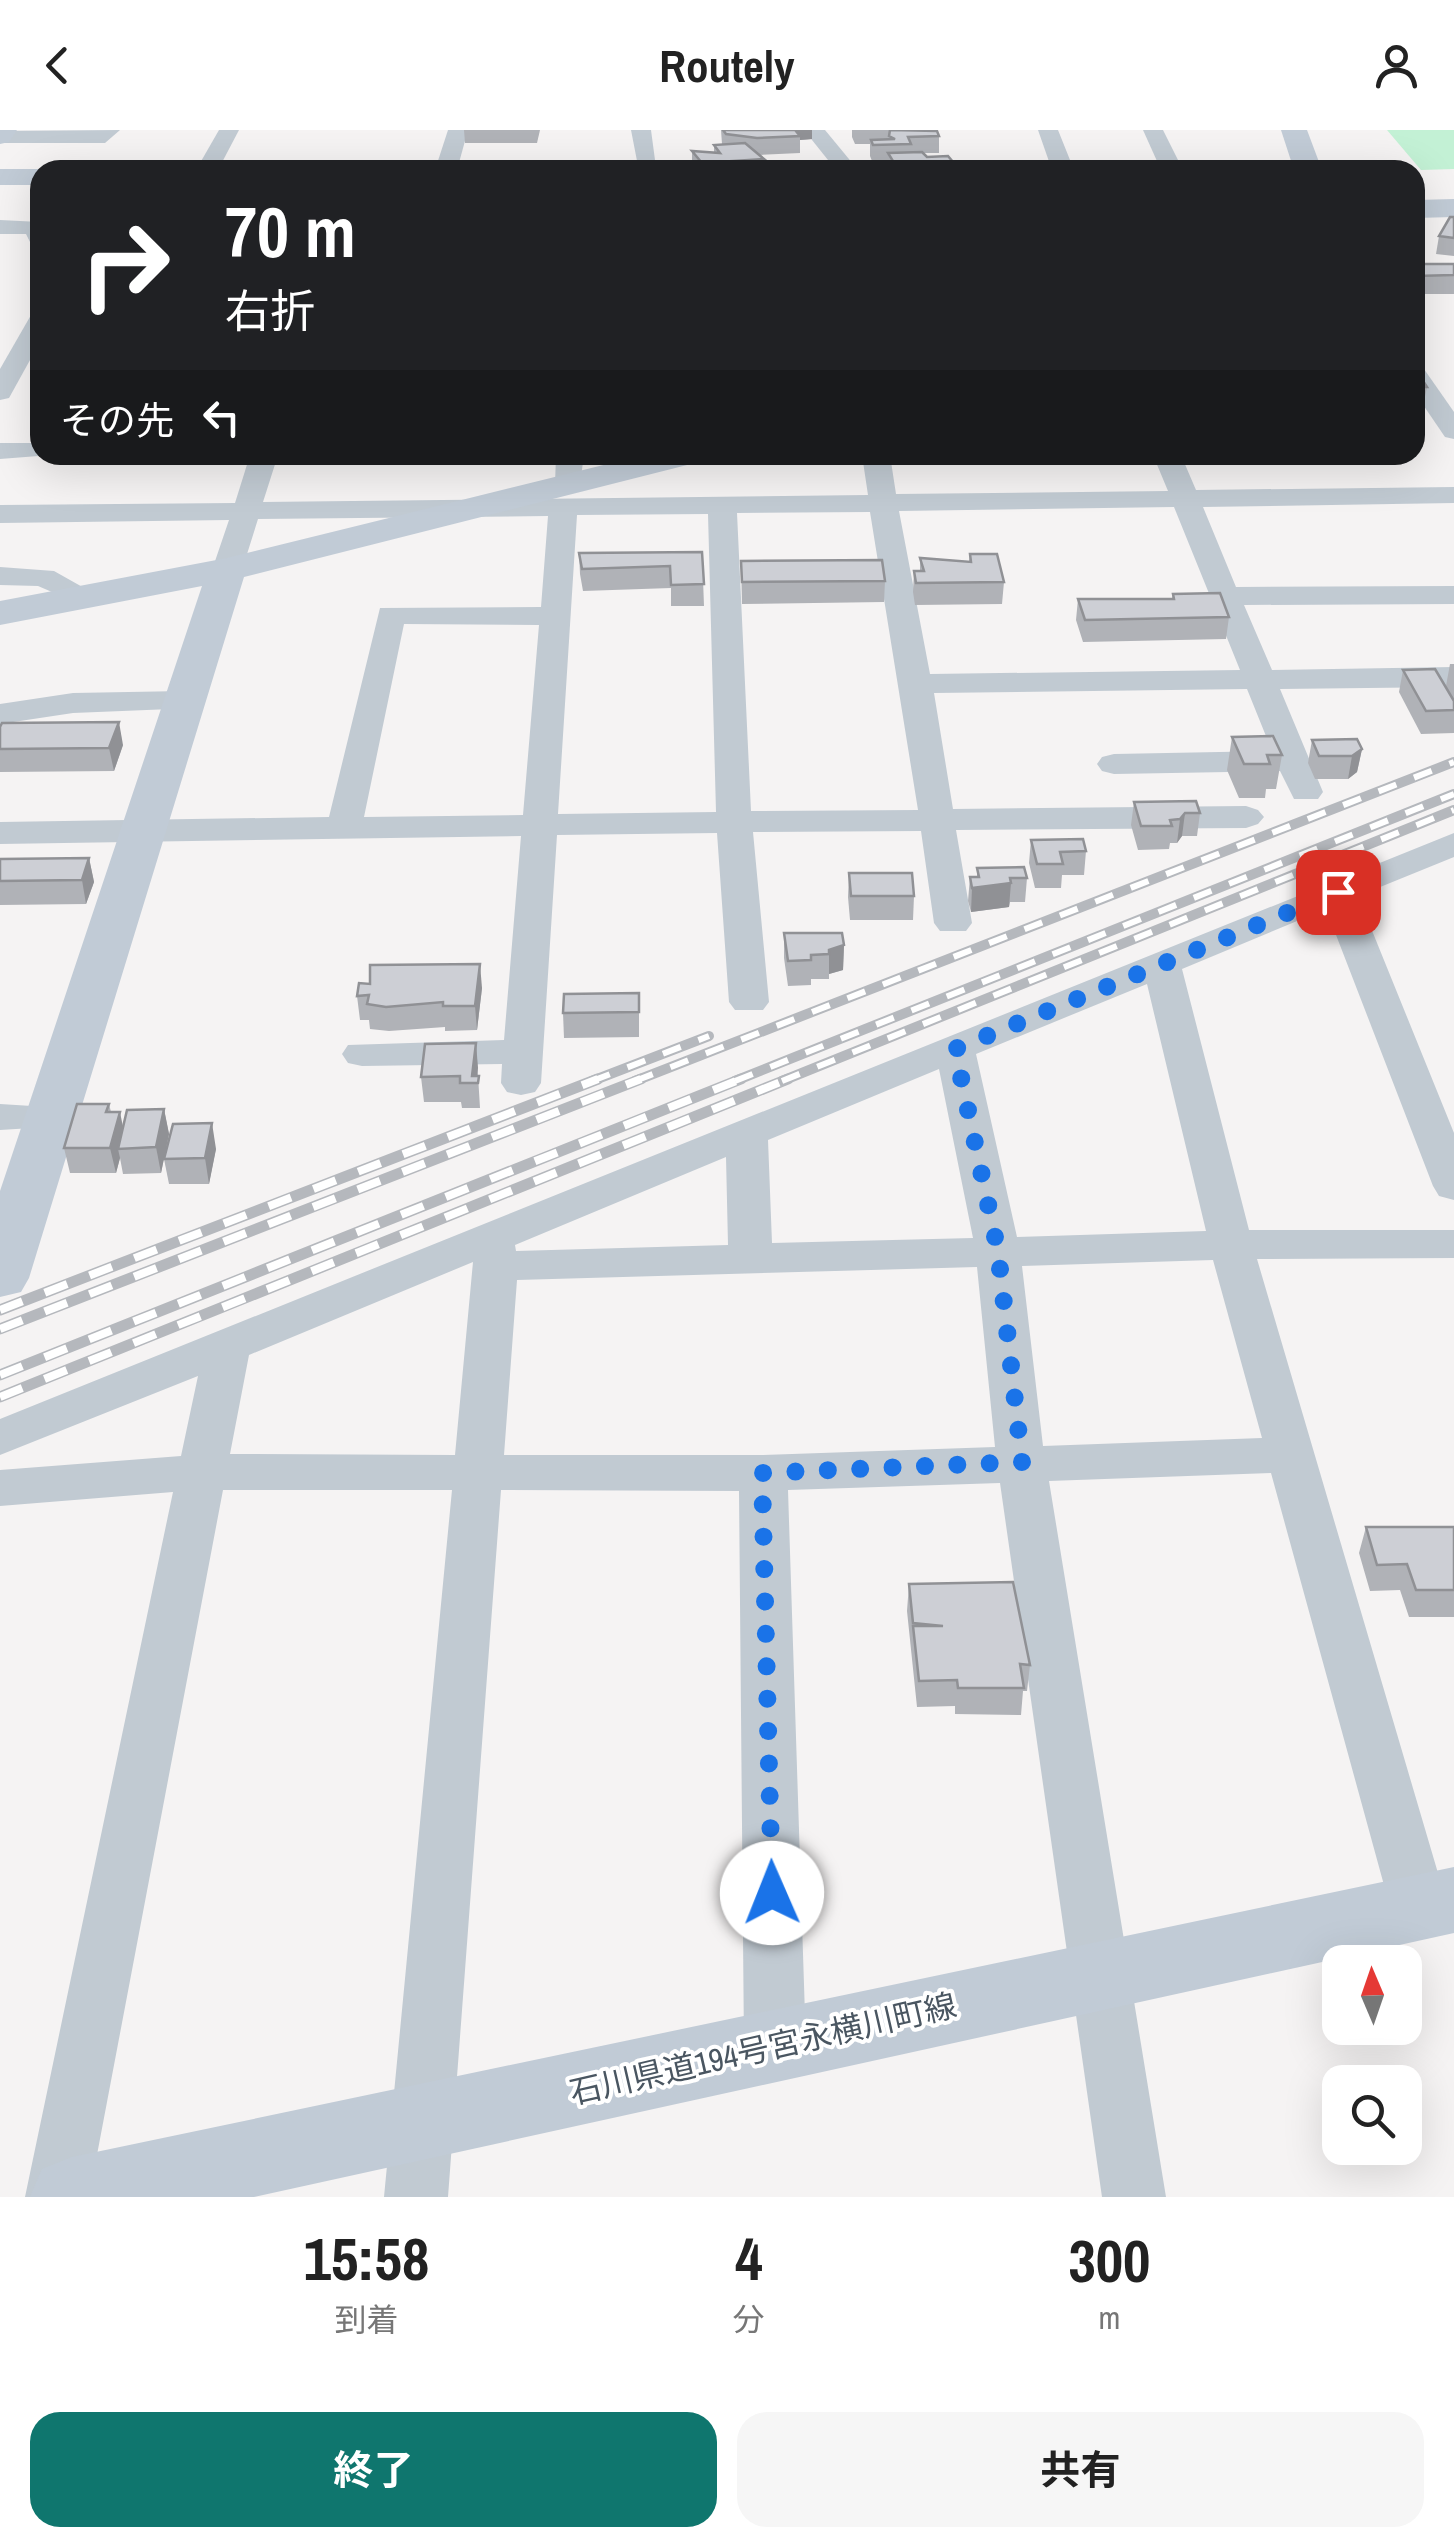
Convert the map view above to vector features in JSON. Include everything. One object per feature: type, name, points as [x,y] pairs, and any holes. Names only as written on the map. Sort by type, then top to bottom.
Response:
[{"type":"street","points":[[1,134],[105,137],[110,130]]},
{"type":"street","points":[[212,160],[228,130]]},
{"type":"street","points":[[449,160],[458,130]]},
{"type":"street","points":[[641,130],[646,160]]},
{"type":"street","points":[[814,130],[839,160]]},
{"type":"street","points":[[1048,130],[1059,160]]},
{"type":"street","points":[[1152,130],[1167,160]]},
{"type":"street","points":[[1294,130],[1304,160]]},
{"type":"street","points":[[0,176],[30,177]]},
{"type":"street","points":[[1425,209],[1454,208]]},
{"type":"street","points":[[0,227],[30,227]]},
{"type":"street","points":[[13,252],[30,248]]},
{"type":"street","points":[[9,393],[7,368],[30,347]]},
{"type":"street","points":[[1425,389],[1454,434]]},
{"type":"street","points":[[1425,435],[1454,434]]},
{"type":"street","points":[[0,451],[30,451]]},
{"type":"street","points":[[1,1269],[261,465]]},
{"type":"street","points":[[0,613],[226,570],[644,465]]},
{"type":"street","points":[[877,465],[953,923]]},
{"type":"street","points":[[1114,764],[1299,777],[1171,465]]},
{"type":"street","points":[[568,483],[722,506],[1454,495]]},
{"type":"street","points":[[362,1054],[522,1068],[554,616],[568,483]]},
{"type":"street","points":[[722,506],[734,822],[748,1002]]},
{"type":"street","points":[[0,514],[480,508]]},
{"type":"street","points":[[0,576],[43,577],[86,598]]},
{"type":"street","points":[[1224,596],[1454,595]]},
{"type":"street","points":[[344,828],[391,615],[554,616]]},
{"type":"street","points":[[916,684],[1454,677]]},
{"type":"street","points":[[0,714],[73,703],[184,701]]},
{"type":"street","points":[[0,833],[539,823],[1246,817]]},
{"type":"street","points":[[0,1438],[227,1346],[494,1252],[747,1131],[1454,844]]},
{"type":"street","points":[[1338,892],[1454,1186]]},
{"type":"street","points":[[1161,962],[1231,1245],[1290,1454],[1437,1904]]},
{"type":"street","points":[[955,1049],[998,1251],[1022,1462],[1134,2197]]},
{"type":"street","points":[[0,1117],[49,1116]]},
{"type":"street","points":[[747,1131],[750,1258]]},
{"type":"street","points":[[494,1252],[750,1258],[1231,1245],[1454,1244]]},
{"type":"street","points":[[419,2160],[494,1252]]},
{"type":"street","points":[[57,2197],[205,1472],[227,1346]]},
{"type":"street","points":[[0,1488],[205,1472],[762,1473],[1290,1454]]},
{"type":"street","points":[[762,1473],[775,2046]]},
{"type":"street","name":"石川県道194号宮永横川町線","points":[[72,2197],[419,2160],[775,2046],[1437,1904]]},
{"type":"green space","points":[[1387,130],[1454,130],[1454,169],[1425,170],[1425,160],[1412,160]]},
{"type":"building","points":[[723,130],[795,130],[800,136],[757,138],[726,134]]},
{"type":"building","points":[[890,130],[937,131],[939,136],[908,137],[911,144],[873,145],[871,140],[895,139],[889,136]]},
{"type":"building","points":[[745,143],[764,159],[700,160],[692,151],[720,153],[714,145]]},
{"type":"building","points":[[922,152],[927,157],[948,156],[951,160],[892,160],[888,153]]},
{"type":"building","points":[[1450,217],[1454,217],[1454,238],[1439,236]]},
{"type":"building","points":[[1425,264],[1454,264],[1454,275],[1425,276]]},
{"type":"building","points":[[702,552],[704,584],[671,585],[670,566],[582,569],[579,553]]},
{"type":"building","points":[[970,554],[997,554],[1004,582],[916,583],[914,571],[924,571],[920,558],[971,562]]},
{"type":"building","points":[[882,560],[885,581],[742,582],[741,561]]},
{"type":"building","points":[[1220,593],[1229,617],[1085,620],[1078,599],[1174,599],[1173,594]]},
{"type":"building","points":[[1435,669],[1454,701],[1454,710],[1426,711],[1403,670]]},
{"type":"building","points":[[119,722],[109,748],[0,749],[2,723]]},
{"type":"building","points":[[1273,736],[1282,755],[1267,755],[1270,764],[1244,764],[1232,737]]},
{"type":"building","points":[[1357,739],[1362,749],[1352,756],[1319,756],[1312,740]]},
{"type":"building","points":[[1196,801],[1200,813],[1185,813],[1180,819],[1170,820],[1172,826],[1141,826],[1134,802]]},
{"type":"building","points":[[1083,839],[1086,851],[1060,852],[1063,864],[1037,864],[1031,840]]},
{"type":"building","points":[[89,858],[82,880],[0,881],[0,859]]},
{"type":"building","points":[[1024,867],[1027,878],[1010,878],[1011,883],[972,888],[970,877],[979,877],[977,868]]},
{"type":"building","points":[[849,873],[912,873],[914,896],[851,896]]},
{"type":"building","points":[[784,933],[842,933],[844,945],[829,950],[829,954],[811,955],[811,960],[788,961]]},
{"type":"building","points":[[480,964],[475,1006],[443,1006],[443,1002],[386,1007],[367,1004],[369,995],[357,996],[359,983],[370,984],[370,965]]},
{"type":"building","points":[[639,993],[639,1012],[563,1013],[564,994]]},
{"type":"building","points":[[476,1043],[472,1076],[479,1076],[478,1083],[460,1083],[460,1076],[421,1077],[425,1044]]},
{"type":"building","points":[[77,1104],[109,1104],[106,1112],[120,1112],[110,1148],[64,1148]]},
{"type":"building","points":[[164,1109],[156,1147],[118,1149],[127,1110]]},
{"type":"building","points":[[212,1123],[205,1158],[164,1159],[173,1124]]},
{"type":"building","points":[[1366,1527],[1454,1527],[1454,1590],[1416,1590],[1407,1564],[1377,1565]]},
{"type":"building","points":[[1013,1582],[1030,1665],[1020,1664],[1024,1688],[958,1688],[957,1680],[919,1681],[913,1626],[943,1626],[913,1623],[909,1584]]},
{"type":"railway","points":[[635,1081],[1454,762]]},
{"type":"railway","points":[[735,1081],[1454,794]]},
{"type":"railway","points":[[782,1081],[1454,810]]},
{"type":"railway","points":[[592,1081],[709,1036]]},
{"type":"railway","points":[[0,1310],[598,1079]]},
{"type":"railway","points":[[0,1329],[641,1079]]},
{"type":"railway","points":[[0,1375],[741,1079]]},
{"type":"railway","points":[[0,1397],[788,1079]]},
{"type":"route","points":[[772,1893],[762,1473],[1022,1462],[998,1251],[955,1049],[1338,892]]}]
